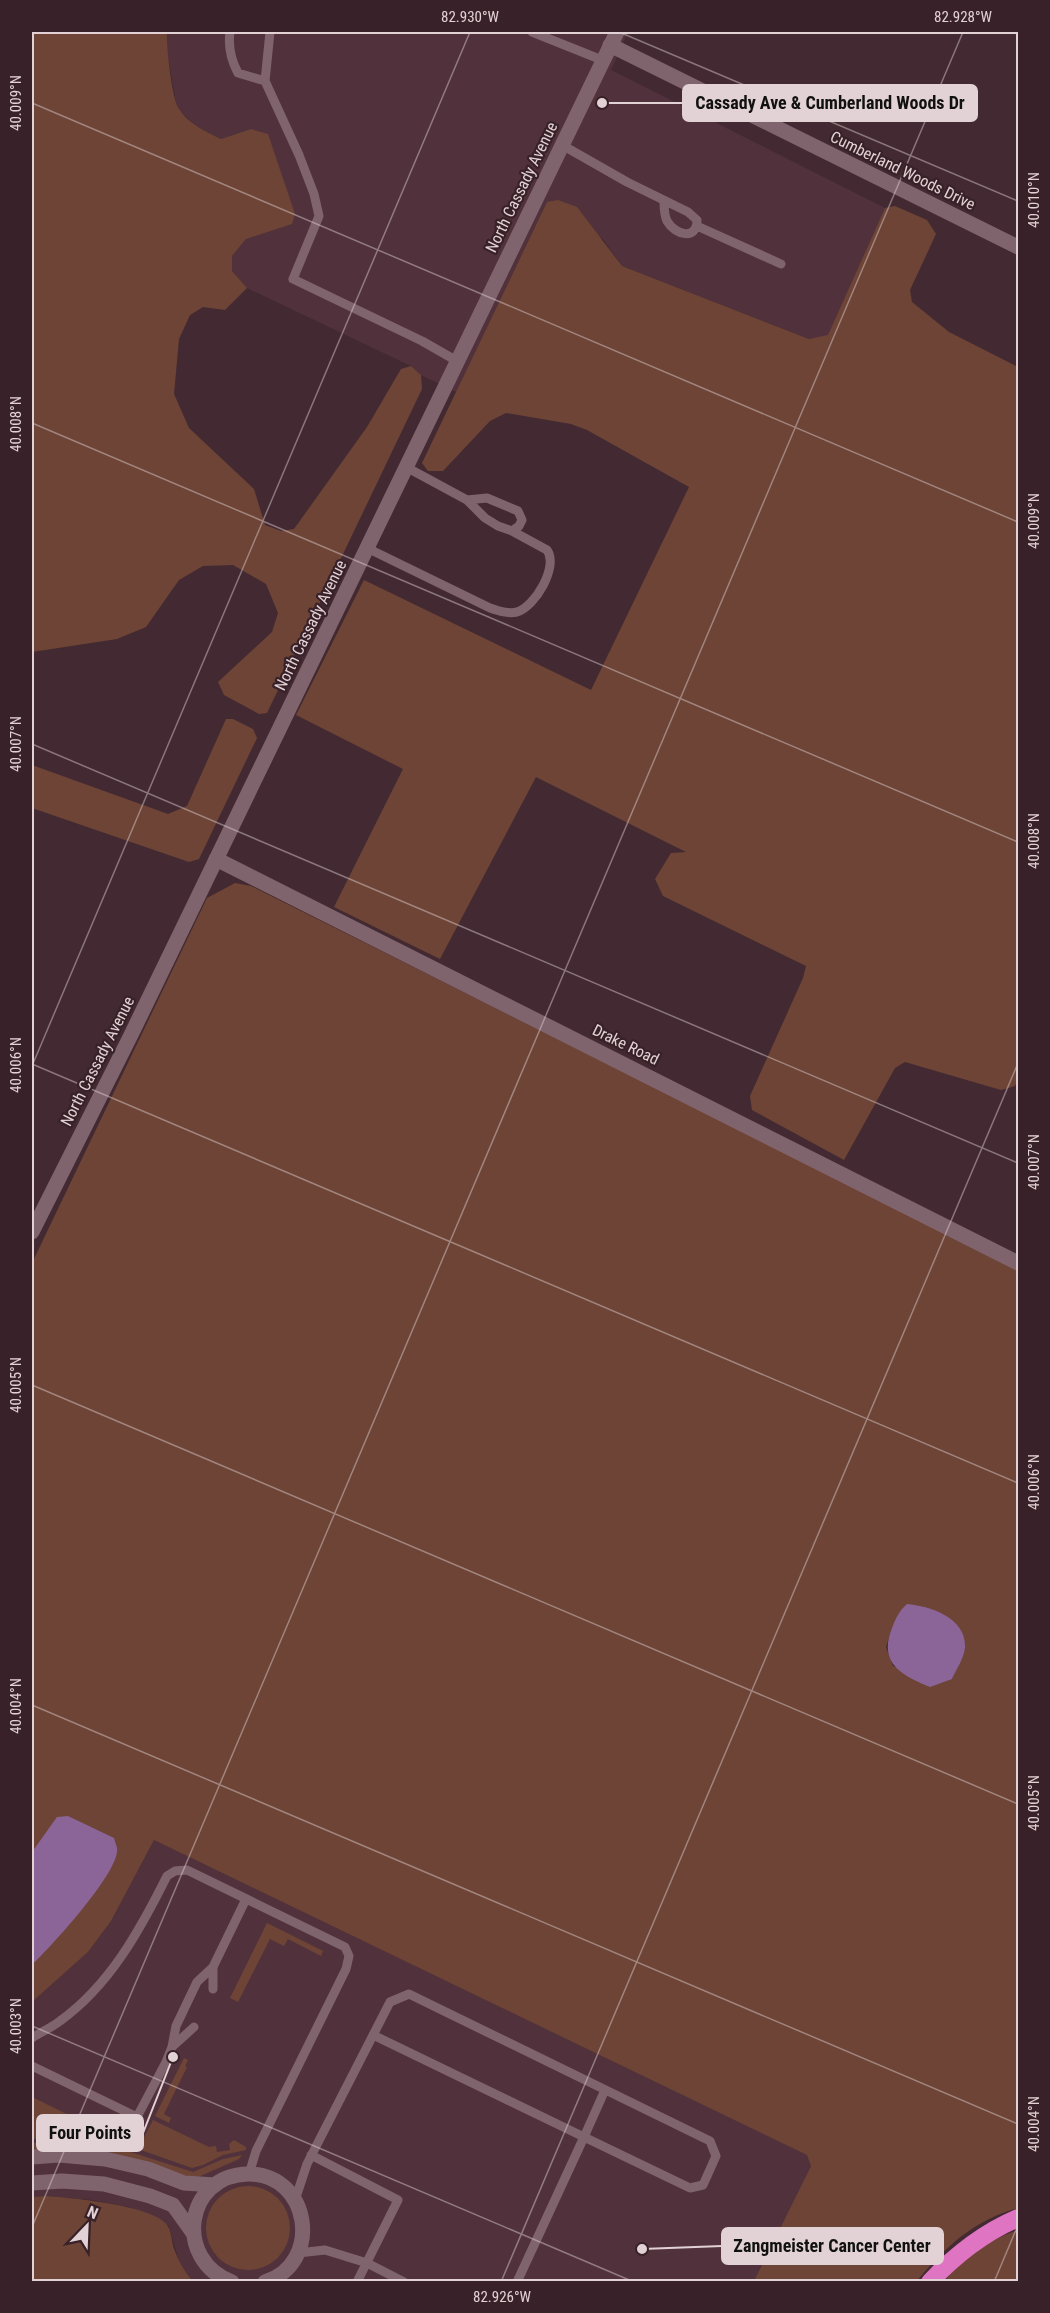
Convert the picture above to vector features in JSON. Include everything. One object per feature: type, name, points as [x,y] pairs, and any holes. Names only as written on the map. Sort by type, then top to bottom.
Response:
[{"type":"highway","points":[[930,2282],[971,2243],[1018,2218]]},
{"type":"street","name":"North Cassady Avenue","points":[[32,1232],[131,1035],[613,38]]},
{"type":"street","name":"Cumberland Woods Drive","points":[[613,38],[1018,247]]},
{"type":"street","name":"Drake Road","points":[[216,859],[1018,1263]]},
{"type":"street","points":[[32,2157],[59,2155],[105,2159],[148,2169],[184,2183],[215,2185]]},
{"type":"street","points":[[231,2282],[206,2266],[197,2250],[193,2233],[195,2215],[202,2199],[215,2185],[231,2177],[249,2174],[267,2178],[283,2187],[295,2200],[302,2218],[303,2236],[298,2253],[288,2268],[265,2282]]},
{"type":"street","points":[[32,2183],[62,2181],[104,2184],[150,2196],[173,2205],[193,2233]]},
{"type":"lane","points":[[230,32],[232,60],[238,73],[265,81]]},
{"type":"lane","points":[[270,32],[265,81],[299,155],[314,194],[319,216],[293,279],[422,341],[458,361]]},
{"type":"lane","points":[[532,32],[602,60]]},
{"type":"lane","points":[[562,145],[696,217],[697,226],[690,235],[679,233],[668,222],[664,201]]},
{"type":"lane","points":[[697,226],[781,264]]},
{"type":"lane","points":[[367,548],[490,608],[509,613],[525,608],[533,602],[550,569],[550,555],[547,550],[498,526],[485,518],[467,500],[406,467]]},
{"type":"lane","points":[[467,500],[487,498],[518,511],[522,520],[519,526],[512,531]]},
{"type":"lane","points":[[32,2038],[60,2021],[103,1979],[128,1949],[167,1876],[175,1871],[188,1870],[345,1947],[349,1956],[346,1970],[256,2151],[249,2174]]},
{"type":"lane","points":[[32,2066],[137,2117],[172,2047],[176,2026],[197,1983],[213,1967],[246,1899]]},
{"type":"lane","points":[[213,1967],[213,1989]]},
{"type":"lane","points":[[295,2200],[311,2155],[390,2001],[409,1994],[710,2141],[716,2156],[703,2185],[690,2188],[373,2035]]},
{"type":"lane","points":[[172,2047],[194,2027]]},
{"type":"lane","points":[[517,2282],[605,2090]]},
{"type":"lane","points":[[311,2155],[398,2200],[357,2282]]},
{"type":"lane","points":[[298,2253],[325,2250],[367,2263],[404,2282]]},
{"type":"shaded area","points":[[32,32],[167,32],[176,104],[188,119],[221,139],[251,129],[268,134],[295,214],[292,224],[246,239],[232,256],[232,271],[247,288],[225,310],[203,307],[190,315],[179,339],[174,394],[189,428],[254,489],[265,525],[281,531],[294,529],[367,427],[401,369],[411,366],[421,375],[422,389],[267,713],[259,714],[224,695],[218,682],[272,632],[278,613],[266,584],[233,565],[203,566],[179,580],[146,627],[117,639],[32,652]]},
{"type":"shaded area","points":[[167,32],[628,32],[611,70],[885,208],[828,336],[809,339],[622,266],[603,239],[547,202],[456,392],[421,375],[411,366],[247,288],[232,271],[232,256],[246,239],[291,224],[251,129],[221,139],[196,126],[177,108],[166,46]]},
{"type":"shaded area","points":[[558,200],[577,207],[622,266],[809,339],[828,335],[885,208],[895,206],[927,220],[936,234],[910,290],[912,302],[949,332],[1018,367],[1018,1079],[1015,1086],[1001,1090],[905,1062],[895,1068],[844,1160],[752,1110],[750,1096],[803,978],[806,966],[663,896],[655,879],[671,853],[686,852],[536,777],[440,959],[334,907],[403,769],[296,715],[364,580],[591,690],[689,487],[587,430],[571,424],[506,413],[490,421],[443,471],[428,471],[422,463],[547,202]]},
{"type":"shaded area","points":[[226,719],[233,719],[253,729],[257,738],[199,859],[189,862],[32,808],[32,765],[168,814],[187,806]]},
{"type":"shaded area","points":[[235,883],[251,886],[1018,1269],[1018,2208],[1002,2213],[961,2236],[917,2281],[754,2281],[811,2166],[807,2155],[154,1840],[111,1921],[88,1952],[32,2002],[32,1263],[207,898]],"holes":[[[891,1631],[965,1648],[952,1679],[893,1666],[886,1647]]]},
{"type":"shaded area","points":[[907,1604],[936,1611],[954,1621],[960,1629],[965,1648],[962,1660],[952,1679],[930,1687],[910,1678],[890,1659],[888,1640],[898,1615]]},
{"type":"shaded area","points":[[68,1816],[114,1838],[117,1852],[106,1877],[83,1908],[32,1964],[32,1852],[57,1817]]},
{"type":"shaded area","points":[[154,1840],[808,2155],[811,2166],[754,2281],[193,2281],[180,2265],[169,2226],[129,2207],[93,2200],[32,2197],[32,2002],[88,1952],[111,1921]]},
{"type":"shaded area","points":[[267,1923],[323,1951],[321,1956],[288,1939],[284,1946],[270,1939],[238,2002],[230,1998]]},
{"type":"shaded area","points":[[184,2058],[188,2060],[185,2066],[187,2067],[164,2114],[171,2118],[169,2123],[155,2116]]},
{"type":"shaded area","points":[[32,2097],[134,2148],[91,2140],[32,2139]]},
{"type":"shaded area","points":[[153,2120],[209,2147],[216,2146],[217,2152],[230,2150],[229,2144],[234,2140],[246,2147],[246,2150],[223,2155],[192,2168],[138,2149]]},
{"type":"shaded area","points":[[72,2142],[118,2148],[193,2172],[223,2159],[242,2155],[239,2159],[196,2178],[72,2149],[32,2149],[32,2143]]},
{"type":"shaded area","points":[[248,2186],[264,2189],[278,2198],[287,2212],[290,2228],[287,2244],[278,2258],[264,2267],[248,2270],[232,2267],[218,2258],[209,2244],[206,2228],[209,2212],[218,2198],[232,2189]]},
{"type":"shaded area","points":[[47,2196],[113,2204],[132,2208],[162,2220],[169,2228],[179,2260],[193,2281],[32,2281],[32,2197]]},
{"type":"shaded area","points":[[1018,2230],[1018,2281],[944,2282],[977,2250]]},
{"type":"place","name":"Cassady Ave & Cumberland Woods Dr","points":[[602,103]]},
{"type":"place","name":"Four Points","points":[[173,2057]]},
{"type":"place","name":"Zangmeister Cancer Center","points":[[642,2249]]}]
